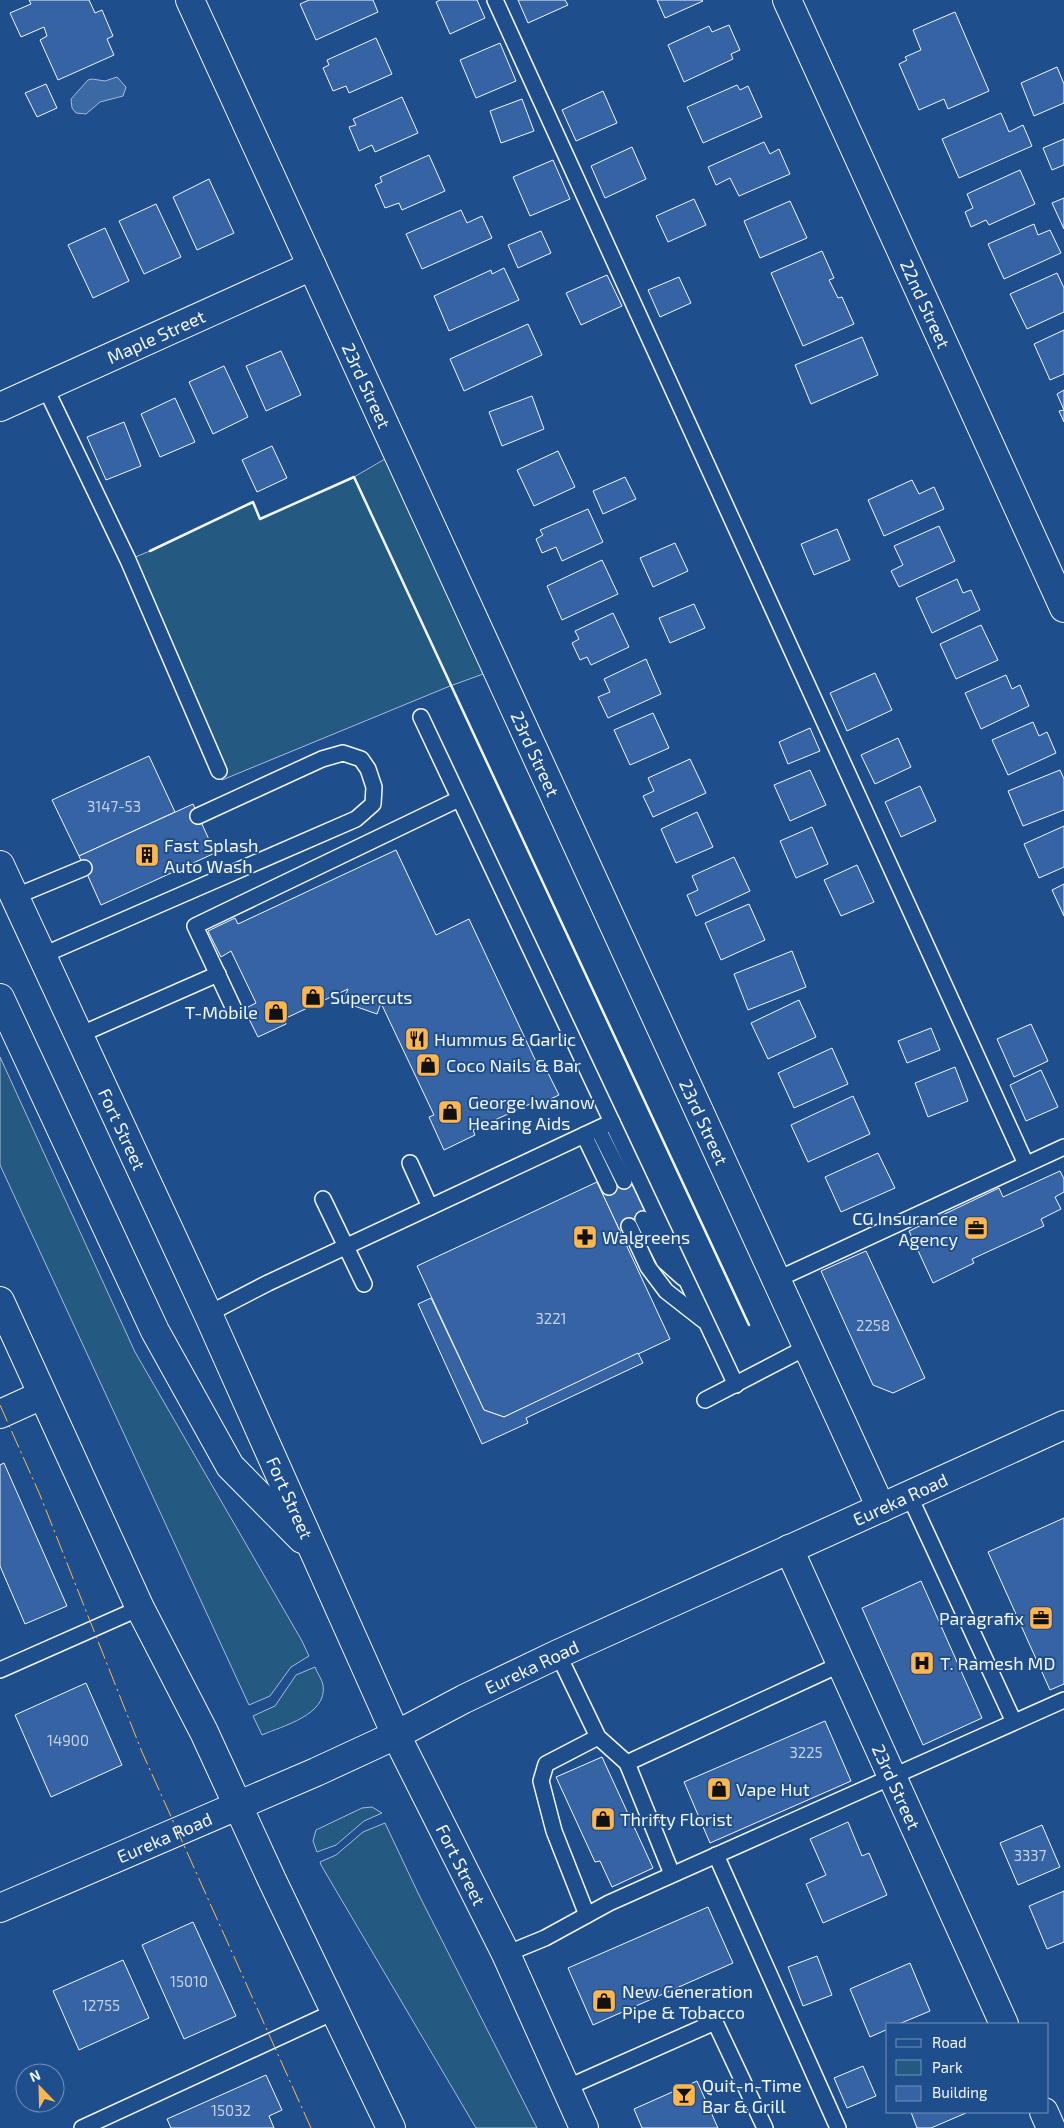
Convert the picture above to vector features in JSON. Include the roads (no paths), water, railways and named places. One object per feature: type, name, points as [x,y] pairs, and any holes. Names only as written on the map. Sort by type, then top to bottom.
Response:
[{"type":"main road","name":"23rd Street","points":[[190,0],[881,1508]]},
{"type":"main road","name":"22nd Street","points":[[787,0],[1064,608]]},
{"type":"main road","name":"Maple Street","points":[[0,407],[312,266]]},
{"type":"main road","name":"Fort Street","points":[[0,865],[208,1314],[396,1735],[506,1954],[584,2128]]},
{"type":"main road","points":[[0,998],[155,1331],[230,1466],[314,1550]]},
{"type":"main road","points":[[0,1301],[140,1608],[204,1732],[237,1806],[392,2128]]},
{"type":"main road","points":[[0,1414],[42,1395]]},
{"type":"main road","name":"Eureka Road","points":[[0,1908],[396,1735],[464,1699],[558,1654],[1064,1426]]},
{"type":"main road","name":"23rd Street","points":[[789,1549],[1004,2023]]},
{"type":"main road","points":[[1044,2113],[1051,2128]]},
{"type":"lane","points":[[495,0],[1026,1164]]},
{"type":"lane","points":[[45,386],[128,560],[218,771]]},
{"type":"lane","points":[[421,717],[605,1125],[688,1283],[736,1385]]},
{"type":"lane","points":[[41,956],[356,819],[373,804],[374,787],[368,769],[361,759],[343,753],[322,759],[198,816]]},
{"type":"lane","points":[[233,1007],[195,926],[459,799]]},
{"type":"lane","points":[[14,897],[84,868]]},
{"type":"lane","points":[[78,1036],[218,974]]},
{"type":"lane","points":[[208,1314],[346,1246],[605,1125]]},
{"type":"lane","points":[[605,1125],[624,1181]]},
{"type":"lane","points":[[584,1135],[609,1187]]},
{"type":"lane","points":[[776,1280],[1064,1147]]},
{"type":"lane","points":[[410,1163],[430,1207]]},
{"type":"lane","points":[[323,1199],[364,1284]]},
{"type":"lane","points":[[643,1220],[664,1261],[688,1283]]},
{"type":"lane","points":[[629,1226],[648,1267],[666,1291],[706,1322]]},
{"type":"lane","points":[[705,1400],[807,1346]]},
{"type":"lane","points":[[909,1495],[1014,1722]]},
{"type":"lane","points":[[0,1670],[140,1608]]},
{"type":"lane","points":[[558,1654],[598,1737],[627,1763],[672,1874]]},
{"type":"lane","points":[[627,1763],[840,1664]]},
{"type":"lane","points":[[506,1954],[545,1938],[609,1903],[672,1874],[1064,1700]]},
{"type":"lane","points":[[588,1915],[554,1831],[541,1781],[546,1764],[598,1737]]},
{"type":"lane","points":[[716,1855],[838,2128]]},
{"type":"lane","points":[[82,2128],[336,2011]]},
{"type":"lane","points":[[566,2088],[715,2022],[765,2128]]},
{"type":"place","name":"Fast Splash Auto Wash","points":[[147,855]]},
{"type":"place","name":"Supercuts","points":[[313,997]]},
{"type":"place","name":"T-Mobile","points":[[276,1012]]},
{"type":"place","name":"Hummus & Garlic","points":[[417,1039]]},
{"type":"place","name":"Coco Nails & Bar","points":[[428,1065]]},
{"type":"place","name":"George Iwanow Hearing Aids","points":[[450,1112]]},
{"type":"place","name":"CG Insurance Agency","points":[[976,1228]]},
{"type":"place","name":"Walgreens","points":[[585,1237]]},
{"type":"place","name":"Paragrafix","points":[[1041,1618]]},
{"type":"place","name":"T. Ramesh MD","points":[[922,1663]]},
{"type":"place","name":"Vape Hut","points":[[719,1789]]},
{"type":"place","name":"Thrifty Florist","points":[[603,1819]]},
{"type":"place","name":"New Generation Pipe & Tobacco","points":[[604,2001]]},
{"type":"place","name":"Quit-n-Time Bar & Grill","points":[[684,2095]]}]
